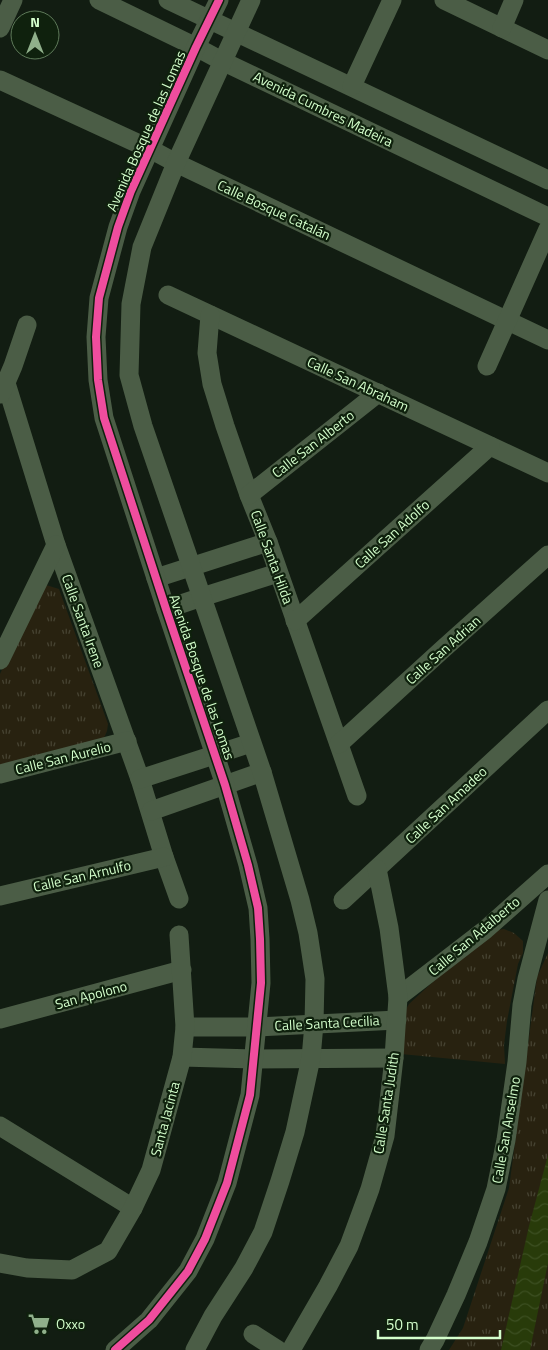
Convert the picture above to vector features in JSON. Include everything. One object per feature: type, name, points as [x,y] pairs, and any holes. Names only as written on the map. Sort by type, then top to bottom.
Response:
[{"type":"street","points":[[0,28],[13,0]]},
{"type":"street","name":"Avenida Cumbres Madeira","points":[[100,0],[548,218]]},
{"type":"street","points":[[168,0],[548,180]]},
{"type":"street","name":"Avenida Bosque de las Lomas","points":[[115,1350],[149,1320],[188,1271],[205,1239],[227,1183],[250,1095],[258,1027],[261,983],[260,939],[258,908],[248,865],[225,785],[104,418],[98,380],[96,337],[99,298],[118,227],[131,191],[196,46],[219,0]]},
{"type":"street","name":"Avenida Bosque de las Lomas","points":[[195,1350],[213,1316],[244,1268],[263,1232],[295,1132],[311,1058],[315,979],[308,933],[300,900],[262,772],[143,426],[129,375],[131,304],[142,247],[176,163],[251,0]]},
{"type":"street","points":[[352,86],[392,0]]},
{"type":"street","points":[[444,0],[548,50]]},
{"type":"street","points":[[502,28],[514,0]]},
{"type":"street","name":"Calle Bosque Catalán","points":[[0,80],[150,149],[548,340]]},
{"type":"street","points":[[487,366],[548,228]]},
{"type":"street","name":"Calle San Abraham","points":[[168,295],[548,473]]},
{"type":"street","points":[[99,298],[131,304]]},
{"type":"street","name":"Calle Santa Hilda","points":[[210,315],[207,353],[212,384],[249,495],[268,542],[357,796]]},
{"type":"street","points":[[3,389],[27,325]]},
{"type":"street","name":"Calle Santa Irene","points":[[3,389],[56,545],[127,741],[179,899]]},
{"type":"street","name":"Calle San Alberto","points":[[249,495],[378,393]]},
{"type":"street","name":"Calle San Adolfo","points":[[295,621],[490,446]]},
{"type":"street","points":[[156,578],[268,542]]},
{"type":"street","points":[[0,660],[56,545]]},
{"type":"street","name":"Calle San Adrian","points":[[339,744],[548,556]]},
{"type":"street","points":[[166,609],[278,573]]},
{"type":"street","name":"Calle San Amadeo","points":[[343,900],[548,710]]},
{"type":"street","name":"Calle San Aurelio","points":[[0,774],[127,741]]},
{"type":"street","points":[[140,779],[251,743]]},
{"type":"street","points":[[150,811],[262,772]]},
{"type":"street","name":"Calle San Arnulfo","points":[[0,896],[164,857]]},
{"type":"street","name":"Calle Santa Judith","points":[[291,1350],[349,1246],[370,1189],[385,1136],[394,1058],[398,997],[389,928],[377,869]]},
{"type":"street","name":"Calle San Adalberto","points":[[398,997],[485,930],[548,874]]},
{"type":"street","name":"Calle San Anselmo","points":[[429,1350],[478,1242],[496,1189],[506,1140],[516,1071],[522,1004],[548,900]]},
{"type":"street","name":"Santa Jacinta","points":[[0,1263],[27,1268],[72,1270],[108,1251],[133,1208],[151,1170],[182,1057],[185,1027],[179,935]]},
{"type":"street","name":"San Apolono","points":[[0,1019],[182,970]]},
{"type":"street","name":"Calle Santa Cecilia","points":[[185,1027],[258,1027],[397,1020]]},
{"type":"street","points":[[182,1057],[254,1059],[394,1058]]},
{"type":"street","points":[[0,1126],[133,1208]]},
{"type":"street","points":[[253,1334],[278,1350]]},
{"type":"green space","points":[[46,585],[59,589],[108,724],[107,731],[104,738],[0,765],[0,674],[35,598]]},
{"type":"green space","points":[[504,929],[514,933],[523,941],[523,953],[518,964],[507,1021],[504,1045],[505,1064],[401,1054],[403,1014],[409,1004],[475,943],[491,931]]},
{"type":"green space","points":[[548,953],[548,1350],[449,1350],[463,1328],[509,1188],[537,977]]},
{"type":"water","points":[[548,1155],[548,1263],[530,1350],[501,1350],[529,1226]]},
{"type":"cycle path","points":[[115,1350],[149,1320],[188,1271],[205,1239],[227,1183],[250,1095],[261,983],[258,908],[248,865],[225,785],[104,418],[98,380],[96,337],[99,298],[118,227],[131,191],[219,0]]},
{"type":"place","name":"Oxxo","points":[[39,1324]]}]
